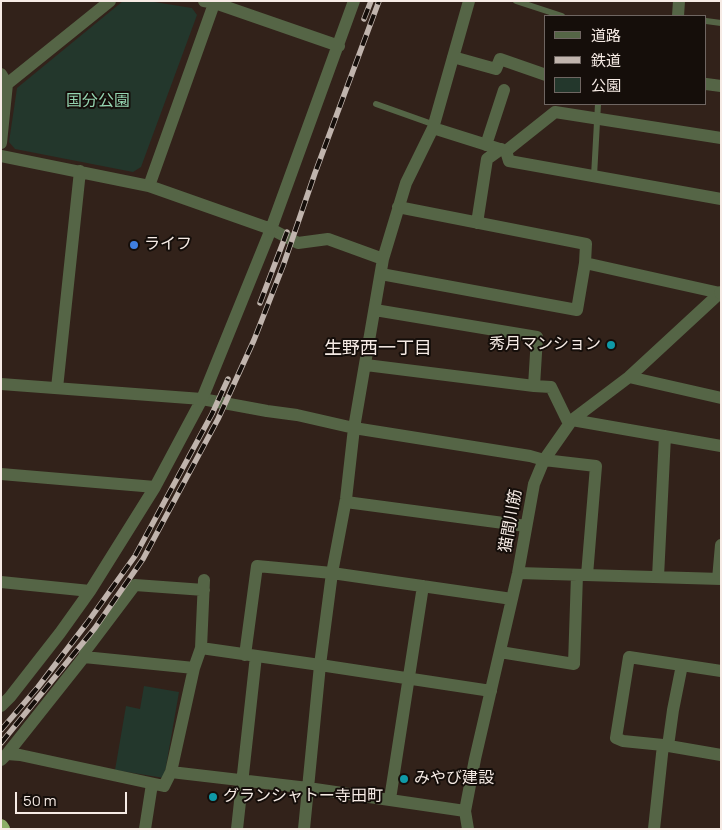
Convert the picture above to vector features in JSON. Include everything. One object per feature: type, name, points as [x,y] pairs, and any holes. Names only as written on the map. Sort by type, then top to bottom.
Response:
[{"type":"street","points":[[1,143],[4,79],[110,1]]},
{"type":"street","points":[[1,706],[60,633],[90,591],[155,487],[202,400],[270,228],[339,46],[354,1]]},
{"type":"street","points":[[304,829],[320,665],[332,572],[346,502],[354,428],[383,259],[406,183],[434,126],[469,1]]},
{"type":"street","points":[[678,15],[679,1]]},
{"type":"street","points":[[149,186],[211,2],[339,46]]},
{"type":"street","points":[[453,57],[496,69],[500,59],[544,74]]},
{"type":"street","points":[[707,84],[721,86]]},
{"type":"street","points":[[486,145],[504,90]]},
{"type":"street","points":[[477,222],[487,159],[503,150],[555,108],[597,120],[721,138]]},
{"type":"street","points":[[434,126],[503,150],[509,161],[721,199]]},
{"type":"street","points":[[1,156],[149,186],[270,228],[298,243],[328,239],[383,259]]},
{"type":"street","points":[[57,388],[80,171]]},
{"type":"street","points":[[381,274],[577,310],[586,244],[398,207]]},
{"type":"street","points":[[585,262],[720,292]]},
{"type":"street","name":"猫間川筋","points":[[468,829],[465,811],[518,572],[534,484],[544,460],[571,422],[629,377],[720,292]]},
{"type":"street","points":[[375,310],[537,337],[534,386]]},
{"type":"street","points":[[366,365],[551,387],[571,422],[721,446]]},
{"type":"street","points":[[629,377],[721,398]]},
{"type":"street","points":[[1,384],[202,400],[297,415],[354,428],[530,456],[544,460],[596,466],[582,575],[574,664],[500,652]]},
{"type":"street","points":[[658,578],[665,436]]},
{"type":"street","points":[[1,474],[155,487]]},
{"type":"street","points":[[346,502],[526,526]]},
{"type":"street","points":[[518,572],[658,578],[719,577],[721,545]]},
{"type":"street","points":[[237,829],[257,566],[332,572],[512,599]]},
{"type":"street","points":[[1,582],[90,591]]},
{"type":"street","points":[[135,585],[204,585],[201,648],[194,668],[171,772],[164,786],[20,755],[4,757],[84,657],[86,650],[135,585]]},
{"type":"street","points":[[390,799],[423,586]]},
{"type":"street","points":[[201,648],[491,691]]},
{"type":"street","points":[[721,671],[629,656],[616,738],[623,741],[721,755]]},
{"type":"street","points":[[84,657],[194,668]]},
{"type":"street","points":[[654,829],[666,746],[682,665]]},
{"type":"street","points":[[171,772],[308,788],[465,811]]},
{"type":"street","points":[[145,829],[152,784]]},
{"type":"lane","points":[[516,1],[559,15]]},
{"type":"lane","points":[[707,21],[721,23]]},
{"type":"lane","points":[[376,104],[434,126]]},
{"type":"lane","points":[[594,176],[598,105]]},
{"type":"green space","name":"国分公園","points":[[123,1],[148,1],[192,8],[197,15],[141,167],[133,172],[15,149],[9,142],[17,88]]},
{"type":"green space","points":[[144,686],[179,692],[164,778],[115,770],[126,706],[140,709]]},
{"type":"railway","points":[[364,19],[371,1]]},
{"type":"railway","points":[[1,743],[95,628],[143,559],[218,419],[254,340],[283,266],[315,173],[379,1]]},
{"type":"railway","points":[[260,303],[287,232]]},
{"type":"railway","points":[[1,730],[38,687],[135,556],[212,414],[228,379]]},
{"type":"place","name":"ライフ","points":[[134,245]]},
{"type":"place","name":"秀月マンション","points":[[611,345]]},
{"type":"place","name":"みやび建設","points":[[404,779]]},
{"type":"place","name":"グランシャトー寺田町","points":[[213,797]]},
{"type":"district","name":"生野西一丁目","points":[[378,349]]}]
